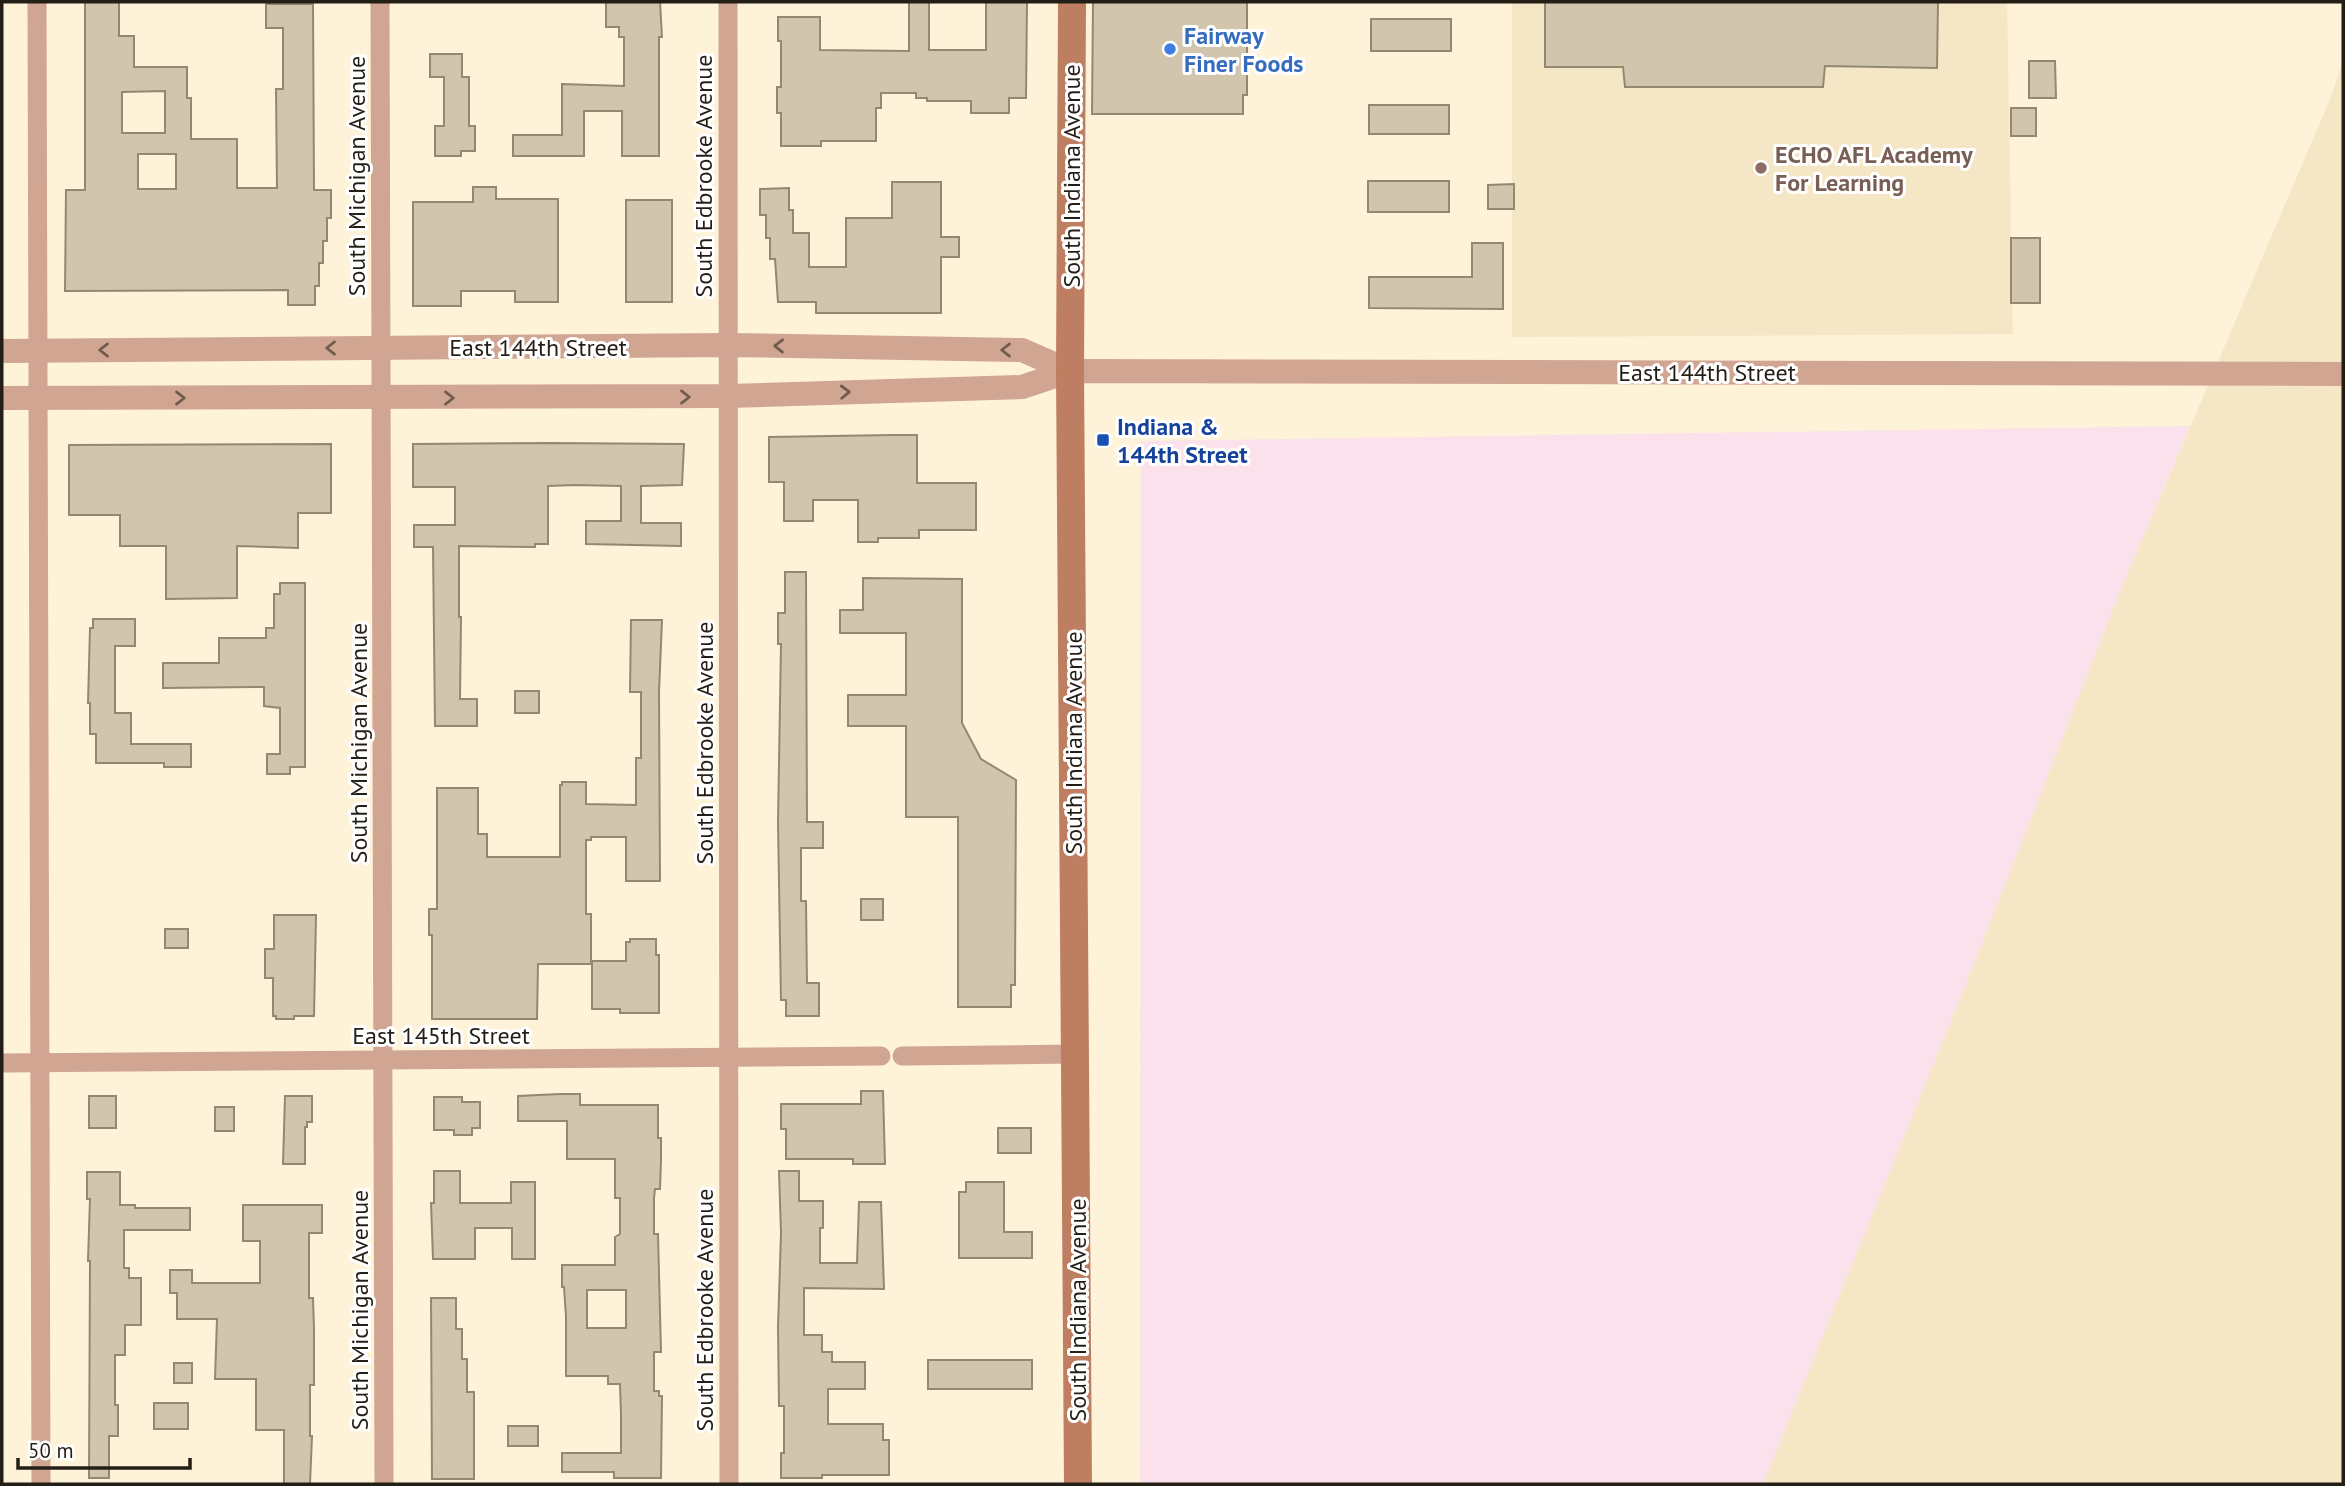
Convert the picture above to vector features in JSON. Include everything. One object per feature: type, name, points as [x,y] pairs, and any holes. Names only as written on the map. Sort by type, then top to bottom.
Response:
[{"type":"main road","name":"South Indiana Avenue","points":[[1072,2],[1070,370],[1078,1484]]},
{"type":"street","points":[[37,2],[41,1484]]},
{"type":"street","name":"South Michigan Avenue","points":[[380,2],[384,1484]]},
{"type":"street","name":"South Edbrooke Avenue","points":[[728,2],[729,1484]]},
{"type":"street","name":"East 144th Street","points":[[2,351],[728,345],[1022,350],[1070,370]]},
{"type":"street","name":"East 144th Street","points":[[2,398],[728,396],[1023,387],[1070,370],[2343,374]]},
{"type":"street","points":[[902,1056],[1075,1055]]},
{"type":"street","name":"East 145th Street","points":[[2,1063],[881,1056]]},
{"type":"shaded area","name":"ECHO AFL Academy For Learning","points":[[1512,2],[2007,2],[2013,334],[1512,337]]},
{"type":"shaded area","points":[[2343,62],[2343,1484],[1763,1484],[1967,982],[2119,594],[2330,99]]},
{"type":"shaded area","points":[[2190,426],[2119,594],[1967,982],[1763,1484],[1140,1484],[1141,441]]},
{"type":"building","points":[[85,2],[119,2],[119,36],[134,36],[134,67],[187,67],[187,98],[191,98],[191,139],[237,139],[237,188],[277,188],[276,89],[283,89],[283,28],[266,28],[266,4],[313,4],[314,190],[331,190],[331,218],[327,218],[327,241],[323,241],[323,263],[319,263],[319,286],[315,286],[315,305],[288,305],[288,290],[65,291],[66,190],[85,190]],"holes":[[[165,91],[165,133],[122,133],[122,92]],[[138,154],[176,154],[176,189],[138,189]]]},
{"type":"building","points":[[606,2],[660,2],[662,37],[659,37],[659,156],[622,156],[622,111],[584,111],[584,156],[513,156],[513,135],[562,135],[562,84],[624,86],[624,37],[619,37],[619,27],[606,27]]},
{"type":"building","points":[[909,2],[929,2],[929,50],[986,50],[986,2],[1027,2],[1026,98],[1009,98],[1009,113],[971,113],[971,101],[927,101],[927,98],[916,98],[916,93],[881,93],[881,108],[876,108],[876,141],[821,141],[821,146],[781,146],[781,113],[777,113],[777,87],[781,87],[778,17],[820,17],[820,50],[909,51]]},
{"type":"building","name":"Fairway Finer Foods","points":[[1093,2],[1247,2],[1247,95],[1243,95],[1243,114],[1092,114]]},
{"type":"building","name":"ECHO AFL Academy For Learning","points":[[1545,2],[1938,2],[1937,68],[1825,66],[1823,87],[1625,87],[1623,67],[1545,67]]},
{"type":"building","points":[[1371,19],[1451,19],[1451,51],[1371,51]]},
{"type":"building","points":[[430,54],[462,54],[462,77],[469,77],[469,126],[475,126],[475,151],[461,151],[461,156],[435,156],[435,126],[444,126],[444,77],[430,77]]},
{"type":"building","points":[[2029,61],[2055,61],[2056,98],[2029,98]]},
{"type":"building","points":[[1369,105],[1449,105],[1449,134],[1369,134]]},
{"type":"building","points":[[2011,108],[2036,108],[2036,136],[2011,136]]},
{"type":"building","points":[[1368,181],[1449,181],[1449,212],[1368,212]]},
{"type":"building","points":[[892,182],[941,182],[941,237],[959,237],[959,257],[941,257],[941,313],[816,313],[816,302],[778,302],[775,259],[770,259],[770,238],[766,238],[766,215],[760,215],[760,189],[789,188],[793,233],[809,233],[809,267],[846,267],[846,218],[892,218]]},
{"type":"building","points":[[1514,184],[1514,209],[1488,209],[1488,185]]},
{"type":"building","points":[[473,187],[496,187],[496,199],[558,199],[558,302],[515,302],[515,291],[461,291],[461,306],[413,306],[413,202],[473,202]]},
{"type":"building","points":[[626,200],[672,200],[672,302],[626,302]]},
{"type":"building","points":[[2011,238],[2040,238],[2040,303],[2011,303]]},
{"type":"building","points":[[1472,243],[1503,243],[1503,309],[1369,308],[1369,277],[1472,277]]},
{"type":"building","points":[[917,435],[917,483],[976,483],[976,530],[919,530],[919,538],[878,538],[878,542],[858,542],[858,500],[813,500],[813,521],[784,521],[784,482],[769,482],[769,437]]},
{"type":"building","points":[[331,444],[331,513],[298,513],[298,548],[237,546],[237,598],[166,599],[166,546],[120,546],[120,515],[69,515],[69,445]]},
{"type":"building","points":[[413,444],[684,444],[682,485],[641,486],[641,523],[681,523],[681,546],[586,544],[586,521],[621,521],[621,486],[575,485],[548,486],[548,544],[535,544],[535,547],[459,546],[460,699],[477,699],[477,726],[435,726],[433,547],[414,547],[414,525],[455,525],[455,487],[413,487]]},
{"type":"building","points":[[785,572],[806,572],[807,822],[823,822],[823,848],[801,848],[801,901],[806,901],[807,983],[819,983],[819,1016],[786,1016],[786,1000],[781,1000],[778,822],[781,644],[778,644],[778,613],[785,613]]},
{"type":"building","points":[[863,578],[962,579],[962,723],[981,759],[1016,780],[1015,985],[1011,985],[1011,1007],[958,1007],[958,817],[906,817],[906,726],[848,726],[848,695],[906,695],[906,633],[840,633],[840,610],[863,610]]},
{"type":"building","points":[[280,583],[305,583],[305,767],[290,767],[290,774],[267,774],[267,754],[280,754],[280,708],[264,706],[264,687],[163,688],[163,663],[219,663],[219,638],[266,638],[266,628],[274,628],[274,594],[280,594]]},
{"type":"building","points":[[93,619],[135,619],[135,646],[115,646],[115,713],[131,713],[131,744],[191,744],[191,767],[164,767],[164,763],[96,763],[96,734],[90,734],[88,703],[90,628],[93,628]]},
{"type":"building","points":[[631,620],[662,620],[659,692],[660,881],[626,881],[626,837],[591,837],[591,840],[586,840],[586,914],[591,914],[591,964],[538,964],[537,1019],[432,1019],[432,935],[429,935],[429,909],[437,909],[437,788],[478,788],[478,834],[487,834],[487,857],[560,857],[562,782],[586,782],[586,804],[636,805],[636,758],[641,758],[641,692],[630,692]]},
{"type":"building","points":[[515,691],[539,691],[539,713],[515,713]]},
{"type":"building","points":[[861,899],[883,899],[883,920],[861,920]]},
{"type":"building","points":[[274,915],[316,915],[314,1016],[276,1019],[276,1016],[273,1016],[273,978],[265,978],[265,949],[274,949]]},
{"type":"building","points":[[165,929],[188,929],[188,948],[165,948]]},
{"type":"building","points":[[630,939],[656,939],[656,955],[659,955],[659,1013],[620,1013],[620,1009],[592,1009],[592,961],[626,961],[626,942],[630,942]]},
{"type":"building","points":[[861,1091],[883,1091],[885,1164],[853,1164],[853,1159],[786,1159],[786,1129],[781,1129],[781,1104],[861,1104]]},
{"type":"building","points":[[580,1094],[580,1105],[658,1105],[661,1160],[660,1189],[655,1189],[654,1198],[654,1234],[658,1234],[661,1352],[654,1352],[654,1391],[659,1391],[659,1396],[662,1396],[661,1478],[614,1478],[614,1472],[562,1472],[562,1453],[621,1453],[620,1384],[608,1384],[608,1376],[566,1376],[566,1317],[562,1287],[562,1265],[615,1265],[615,1237],[620,1234],[620,1198],[615,1198],[615,1159],[567,1159],[567,1121],[518,1121],[518,1096]],"holes":[[[587,1290],[626,1290],[626,1328],[587,1328]]]},
{"type":"building","points":[[89,1096],[116,1096],[116,1128],[89,1128]]},
{"type":"building","points":[[285,1096],[312,1096],[312,1122],[307,1122],[305,1127],[305,1164],[283,1164]]},
{"type":"building","points":[[434,1097],[462,1097],[462,1102],[480,1102],[480,1128],[472,1128],[472,1135],[454,1135],[454,1130],[434,1130]]},
{"type":"building","points":[[215,1107],[234,1107],[234,1131],[215,1131]]},
{"type":"building","points":[[998,1128],[1031,1128],[1031,1153],[998,1153]]},
{"type":"building","points":[[434,1171],[460,1171],[460,1203],[511,1203],[511,1182],[535,1182],[535,1259],[512,1259],[512,1228],[475,1228],[475,1259],[433,1259],[431,1203],[434,1203]]},
{"type":"building","points":[[779,1171],[799,1171],[799,1201],[823,1201],[820,1263],[857,1263],[859,1202],[881,1202],[884,1289],[804,1288],[804,1335],[822,1335],[822,1352],[832,1352],[832,1362],[865,1362],[865,1389],[828,1389],[828,1424],[883,1424],[883,1440],[889,1440],[889,1475],[781,1478],[784,1406],[779,1406]]},
{"type":"building","points":[[87,1172],[120,1172],[120,1205],[135,1205],[135,1208],[190,1208],[190,1230],[124,1230],[124,1268],[129,1268],[129,1278],[141,1278],[141,1325],[125,1325],[125,1355],[115,1355],[118,1436],[109,1436],[109,1478],[89,1478],[90,1199],[87,1199]]},
{"type":"building","points":[[966,1182],[1004,1182],[1004,1232],[1032,1232],[1032,1258],[959,1258],[959,1192],[966,1192]]},
{"type":"building","points":[[243,1205],[322,1205],[322,1233],[309,1233],[309,1298],[313,1298],[314,1330],[314,1385],[310,1385],[310,1484],[284,1484],[284,1430],[256,1430],[256,1379],[215,1379],[217,1319],[177,1319],[177,1293],[170,1293],[170,1270],[192,1270],[192,1283],[260,1283],[260,1241],[243,1241]]},
{"type":"building","points":[[431,1298],[456,1298],[456,1329],[462,1329],[462,1359],[467,1359],[467,1392],[474,1392],[474,1479],[432,1479]]},
{"type":"building","points":[[928,1360],[1032,1360],[1032,1389],[928,1389]]},
{"type":"building","points":[[174,1363],[192,1363],[192,1383],[174,1383]]},
{"type":"building","points":[[154,1403],[188,1403],[188,1429],[154,1429]]},
{"type":"building","points":[[508,1426],[538,1426],[538,1446],[508,1446]]},
{"type":"place","name":"Fairway Finer Foods","points":[[1170,49]]},
{"type":"place","name":"ECHO AFL Academy For Learning","points":[[1761,168]]},
{"type":"place","name":"Indiana & 144th Street","points":[[1103,440]]}]
